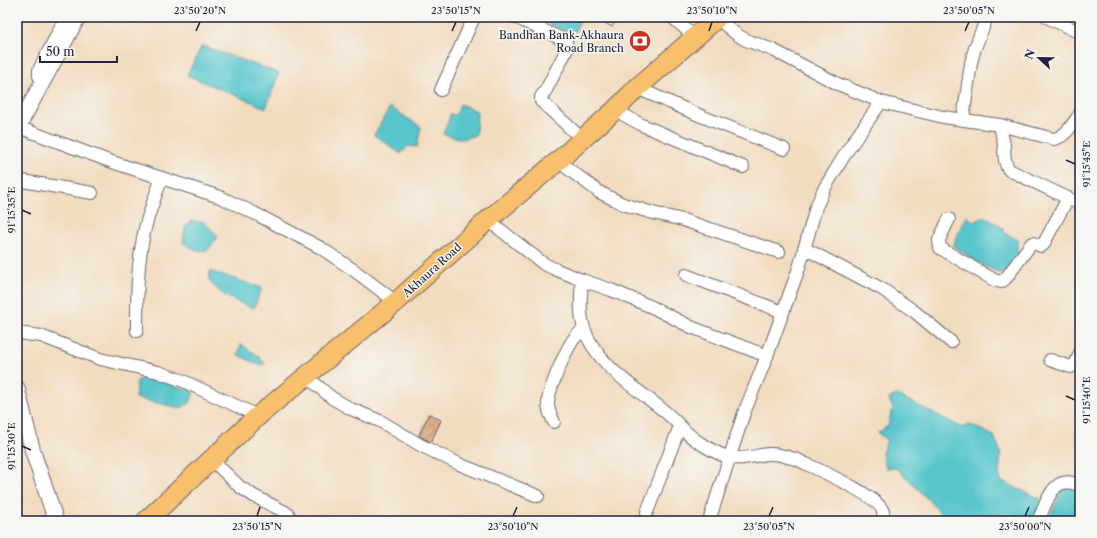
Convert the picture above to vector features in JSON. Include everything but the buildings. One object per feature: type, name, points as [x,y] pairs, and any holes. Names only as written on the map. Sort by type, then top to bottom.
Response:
[{"type":"main road","name":"Akhaura Road","points":[[146,521],[258,416],[396,302],[488,220],[558,161],[717,17]]},
{"type":"street","points":[[43,80],[39,76],[39,70],[66,17]]},
{"type":"street","points":[[78,17],[18,128],[112,162],[220,197],[300,237],[338,259],[396,302]]},
{"type":"street","points":[[442,90],[474,17]]},
{"type":"street","points":[[514,17],[566,41],[567,49],[541,97],[541,101],[582,139]]},
{"type":"street","points":[[672,17],[695,37]]},
{"type":"street","points":[[717,17],[736,34],[746,40],[773,50],[838,84],[881,102],[943,117],[963,119],[1054,139],[1067,132],[1080,114]]},
{"type":"street","points":[[963,119],[971,63],[987,17]]},
{"type":"street","points":[[1047,17],[1080,33]]},
{"type":"street","points":[[637,88],[701,116],[784,149]]},
{"type":"street","points":[[709,521],[744,413],[767,356],[799,268],[816,207],[824,189],[881,102]]},
{"type":"street","points":[[614,110],[642,125],[743,168]]},
{"type":"street","points":[[1000,127],[1004,147],[1004,157],[1006,166],[1009,170],[1080,204]]},
{"type":"street","points":[[558,161],[599,192],[617,202],[683,220],[779,252]]},
{"type":"street","points":[[137,331],[137,290],[144,234],[152,205],[162,178]]},
{"type":"street","points":[[17,180],[92,193]]},
{"type":"street","points":[[949,219],[939,240],[940,248],[994,280],[1001,282],[1006,278],[1030,244],[1041,246],[1044,245],[1068,198]]},
{"type":"street","points":[[488,220],[544,264],[611,290],[691,327],[767,356]]},
{"type":"street","points":[[804,248],[882,289],[915,312],[951,342]]},
{"type":"street","points":[[686,275],[783,312]]},
{"type":"street","points":[[582,280],[581,299],[584,329],[593,347],[607,364],[624,380],[664,411],[686,432],[696,440],[729,457],[738,458],[768,454],[787,456],[798,460],[869,497],[881,508],[883,512],[882,521]]},
{"type":"street","points":[[554,422],[549,411],[548,403],[550,388],[568,348],[573,340],[584,329]]},
{"type":"street","points":[[17,333],[29,333],[41,336],[100,359],[158,372],[181,380],[258,416]]},
{"type":"street","points":[[1050,360],[1071,367],[1075,365],[1080,353]]},
{"type":"street","points":[[306,376],[332,398],[351,409],[380,421],[422,446],[459,464],[538,496]]},
{"type":"street","points":[[17,388],[21,419],[56,521]]},
{"type":"street","points":[[647,512],[680,426]]},
{"type":"street","points":[[212,460],[240,487],[254,496],[286,512],[289,515],[290,521]]},
{"type":"street","points":[[1038,521],[1051,494],[1058,484],[1066,481],[1080,486]]},
{"type":"water","points":[[546,17],[581,18],[573,35],[544,22]]},
{"type":"water","points":[[202,46],[279,73],[266,108],[187,75]]},
{"type":"water","points":[[460,104],[477,111],[476,135],[462,139],[443,134],[450,114],[455,115]]},
{"type":"water","points":[[390,107],[421,127],[417,147],[408,146],[401,154],[374,135]]},
{"type":"water","points":[[966,216],[975,222],[984,216],[1003,228],[1004,233],[1019,240],[1017,247],[1018,255],[1012,269],[999,273],[977,262],[953,246]]},
{"type":"water","points":[[190,221],[204,222],[218,236],[208,250],[197,251],[183,243],[185,228]]},
{"type":"water","points":[[210,271],[262,288],[254,308],[229,298],[219,291],[209,280]]},
{"type":"water","points":[[241,344],[258,356],[265,364],[259,365],[238,355]]},
{"type":"water","points":[[147,376],[194,392],[190,403],[181,408],[135,398],[137,381]]},
{"type":"water","points":[[897,395],[963,428],[969,424],[994,436],[1000,452],[999,473],[1001,481],[1045,501],[1036,521],[948,521],[896,468],[886,468],[882,453],[887,441],[878,433],[888,426],[893,409],[889,399]]},
{"type":"water","points":[[1064,485],[1080,488],[1080,521],[1048,521]]},
{"type":"place","name":"Bandhan Bank-Akhaura Road Branch","points":[[640,41]]}]
